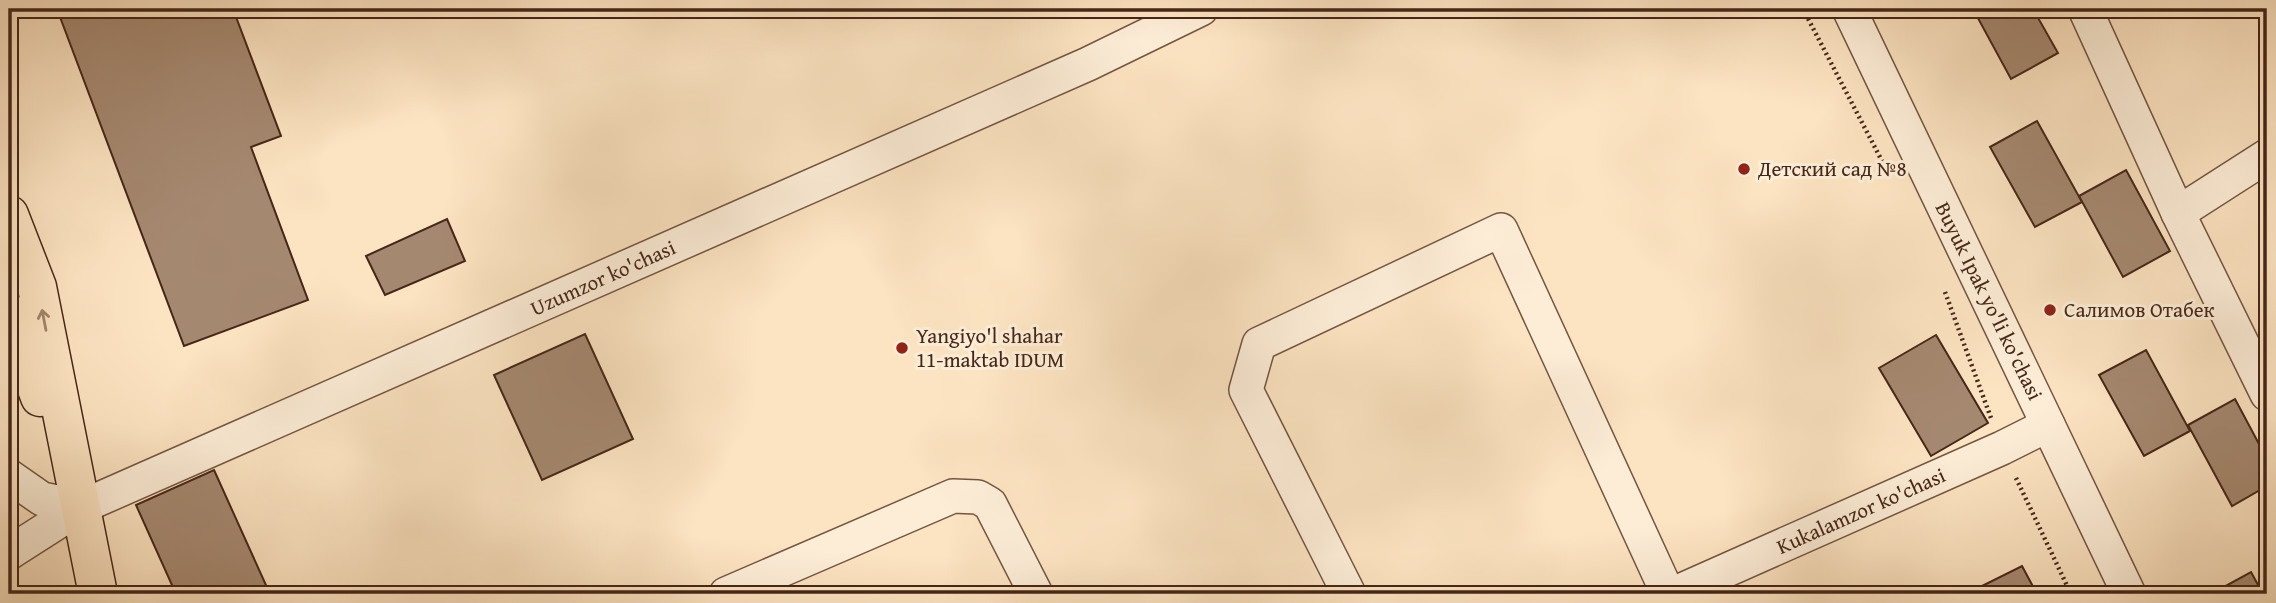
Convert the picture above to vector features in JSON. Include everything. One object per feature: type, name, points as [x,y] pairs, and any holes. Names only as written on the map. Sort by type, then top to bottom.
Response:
[{"type":"main road","points":[[9,215],[37,287],[98,594]]},
{"type":"main road","points":[[9,313],[81,507]]},
{"type":"street","name":"Uzumzor ko'chasi","points":[[9,553],[81,507],[1088,64],[1201,9]]},
{"type":"street","name":"Buyuk Ipak yo'li ko'chasi","points":[[1849,9],[2129,594]]},
{"type":"street","points":[[2085,9],[2178,213],[2267,394]]},
{"type":"street","points":[[2178,213],[2267,156]]},
{"type":"street","points":[[1349,594],[1246,390],[1259,344],[1501,230],[1670,594]]},
{"type":"street","name":"Kukalamzor ko'chasi","points":[[1670,594],[2002,448],[2048,425]]},
{"type":"street","points":[[9,476],[42,499],[81,507]]},
{"type":"street","points":[[726,594],[953,496],[978,497],[990,504],[1036,594]]},
{"type":"path","points":[[1803,9],[1883,163]]},
{"type":"path","points":[[1942,284],[2002,448],[2071,594]]},
{"type":"building","points":[[57,9],[233,9],[281,136],[251,147],[308,300],[184,346]]},
{"type":"building","points":[[1973,9],[2033,9],[2058,53],[2011,79]]},
{"type":"building","points":[[2037,121],[2082,202],[2035,227],[1990,147]]},
{"type":"building","points":[[2126,170],[2170,251],[2123,277],[2079,196]]},
{"type":"building","points":[[447,219],[465,261],[385,295],[366,256]]},
{"type":"building","points":[[585,334],[633,439],[542,480],[494,375]]},
{"type":"building","points":[[1936,335],[1988,423],[1931,456],[1879,368]]},
{"type":"building","points":[[2146,350],[2190,431],[2144,456],[2099,375]]},
{"type":"building","points":[[2235,399],[2267,459],[2267,486],[2232,506],[2188,425]]},
{"type":"building","points":[[214,470],[270,594],[176,594],[136,505]]},
{"type":"building","points":[[2022,566],[2037,594],[1966,594]]},
{"type":"building","points":[[2251,572],[2263,594],[2211,594]]},
{"type":"place","name":"Детский сад №8","points":[[1744,169]]},
{"type":"place","name":"Салимов Отабек","points":[[2050,310]]},
{"type":"place","name":"Yangiyo'l shahar 11-maktab IDUM","points":[[902,348]]}]
